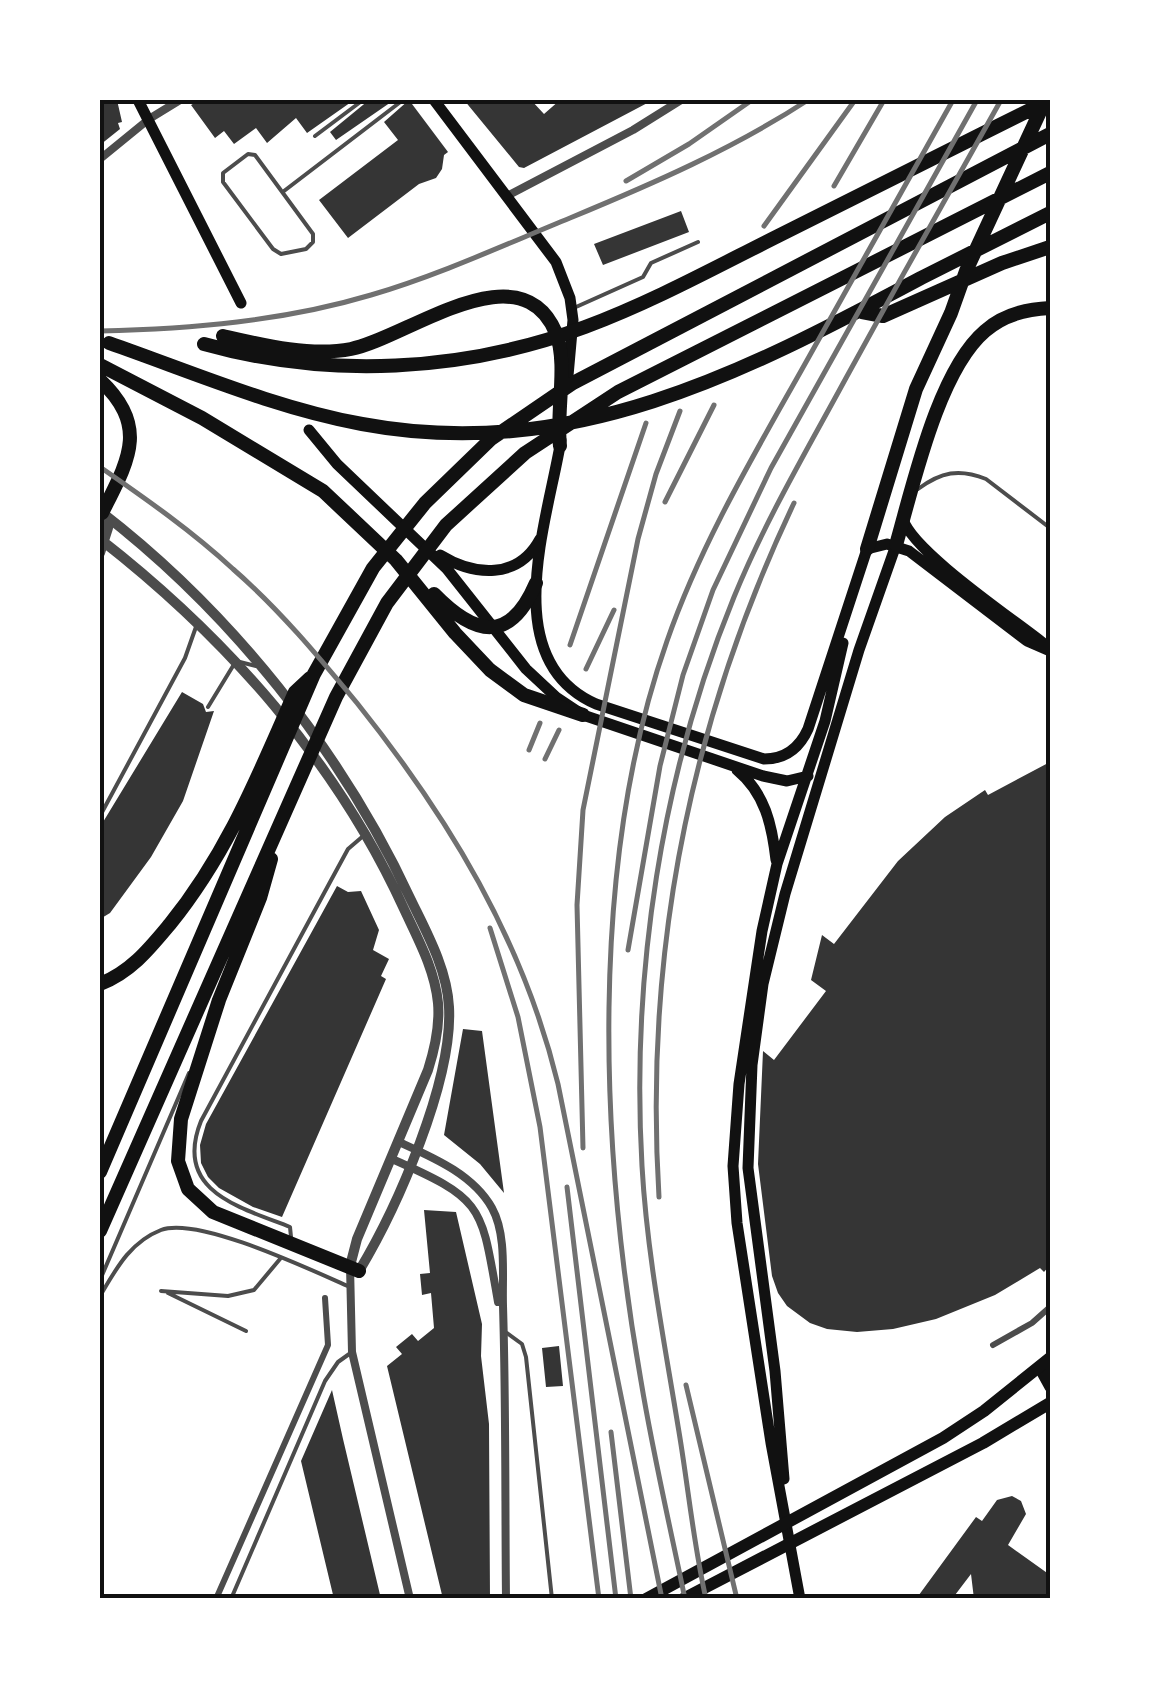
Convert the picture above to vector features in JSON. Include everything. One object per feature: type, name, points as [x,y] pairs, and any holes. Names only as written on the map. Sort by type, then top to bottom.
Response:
[{"type":"highway","points":[[204,344],[265,358],[360,366],[436,362],[522,347],[584,327],[659,295],[1048,100]]},
{"type":"highway","points":[[868,548],[916,389],[966,271],[1048,100]]},
{"type":"highway","points":[[100,1172],[249,814],[314,674],[360,589],[405,526],[451,476],[505,428],[604,366],[1050,134]]},
{"type":"highway","points":[[100,1232],[336,697],[377,620],[421,554],[461,509],[561,427],[646,376],[1050,173]]},
{"type":"highway","points":[[109,343],[304,410],[364,424],[458,435],[550,428],[638,408],[717,379],[862,312],[1050,213]]},
{"type":"highway","points":[[862,312],[883,316],[986,270],[1050,247]]},
{"type":"highway","points":[[223,336],[309,350],[350,350],[377,343],[461,303],[490,297],[516,299],[538,309],[557,336],[560,446]]},
{"type":"highway","points":[[896,545],[946,387],[973,344],[1006,317],[1050,308]]},
{"type":"highway","points":[[100,364],[211,424],[323,492],[454,614],[473,626],[494,626],[518,616],[536,583]]},
{"type":"highway","points":[[100,380],[124,409],[132,440],[128,458],[100,514]]},
{"type":"highway","points":[[396,560],[455,633],[501,678],[524,695],[583,715]]},
{"type":"highway","points":[[100,984],[124,972],[154,943],[249,814]]},
{"type":"highway","points":[[278,829],[260,898],[219,1000],[178,1134],[178,1162],[196,1199],[213,1212],[354,1269]]},
{"type":"main road","points":[[138,100],[241,304]]},
{"type":"main road","points":[[434,100],[556,262],[572,309],[560,446],[536,583],[537,624],[558,677],[582,697],[764,760],[778,759],[804,738],[868,548],[881,544],[909,551],[1027,641],[1050,650]]},
{"type":"main road","points":[[309,430],[337,464],[413,533],[463,568],[489,572],[511,567],[535,548],[543,533]]},
{"type":"main road","points":[[903,520],[910,534],[932,556],[1050,650]]},
{"type":"main road","points":[[413,533],[544,687],[583,715],[780,780],[805,778],[822,769]]},
{"type":"main road","points":[[786,1518],[775,1371],[749,1180],[747,1124],[766,972],[822,769],[896,545]]},
{"type":"main road","points":[[800,1599],[737,1223],[733,1166],[748,1008],[777,864],[834,686],[848,614]]},
{"type":"main road","points":[[778,759],[805,778],[812,806]]},
{"type":"main road","points":[[732,766],[759,795],[768,814],[777,864]]},
{"type":"main road","points":[[646,1599],[943,1438],[1044,1363],[1050,1388]]},
{"type":"main road","points":[[683,1599],[1050,1404]]},
{"type":"street","points":[[100,159],[149,119],[180,100]]},
{"type":"street","points":[[507,196],[633,130],[681,100]]},
{"type":"street","points":[[100,514],[108,528],[102,545],[198,622],[236,661],[300,739],[366,834],[421,946],[438,1002],[433,1055],[357,1239],[350,1286],[352,1352],[410,1598]]},
{"type":"street","points":[[100,514],[181,578],[262,669],[368,818],[400,876],[445,980],[449,1013],[446,1050],[416,1150],[354,1269]]},
{"type":"street","points":[[399,1142],[466,1179],[493,1210],[501,1249],[504,1332],[506,1599]]},
{"type":"street","points":[[392,1159],[462,1194],[480,1216],[504,1332]]},
{"type":"street","points":[[216,1599],[328,1346],[325,1298]]},
{"type":"street","points":[[993,1345],[1032,1323],[1050,1306]]},
{"type":"lane","points":[[315,136],[363,100]]},
{"type":"lane","points":[[282,191],[404,100]]},
{"type":"lane","points":[[248,154],[256,155],[282,191],[313,234],[313,242],[306,249],[280,254],[223,182],[223,173],[248,154]]},
{"type":"lane","points":[[572,309],[644,278],[651,263],[698,242]]},
{"type":"lane","points":[[913,492],[943,474],[964,471],[986,478],[1050,528]]},
{"type":"lane","points":[[100,816],[185,658],[198,622]]},
{"type":"lane","points":[[208,708],[236,661],[262,669]]},
{"type":"lane","points":[[292,1243],[290,1227],[220,1198],[201,1178],[192,1150],[201,1121],[348,849],[366,834]]},
{"type":"lane","points":[[100,1280],[219,1000]]},
{"type":"lane","points":[[100,1296],[116,1266],[138,1242],[166,1228],[202,1230],[350,1286]]},
{"type":"lane","points":[[246,1331],[162,1291],[228,1296],[254,1290],[280,1259]]},
{"type":"lane","points":[[504,1332],[522,1344],[526,1357],[552,1599]]},
{"type":"lane","points":[[231,1599],[325,1381],[338,1362],[352,1352]]},
{"type":"building","points":[[100,100],[117,100],[122,122],[118,123],[120,129],[100,145]]},
{"type":"building","points":[[200,100],[354,100],[307,133],[296,118],[267,143],[256,128],[234,144],[224,131],[215,138],[191,105]]},
{"type":"building","points":[[369,100],[394,100],[336,140],[330,132]]},
{"type":"building","points":[[409,100],[448,152],[442,169],[436,178],[419,184],[348,238],[319,200],[398,140],[384,122]]},
{"type":"building","points":[[464,100],[531,100],[544,114],[560,100],[653,100],[524,168],[519,167]]},
{"type":"building","points":[[681,211],[689,232],[603,265],[594,244]]},
{"type":"building","points":[[182,692],[203,704],[206,712],[214,711],[183,801],[151,857],[110,913],[100,919],[100,827]]},
{"type":"building","points":[[1050,762],[1050,1265],[1044,1272],[1040,1268],[995,1295],[936,1319],[857,1332],[810,1323],[787,1306],[772,1276],[758,1164],[763,1051],[774,1060],[826,991],[811,980],[822,935],[834,944],[898,861],[945,817],[985,790],[988,795]]},
{"type":"building","points":[[337,886],[348,892],[361,891],[379,930],[373,950],[389,959],[381,976],[386,979],[282,1217],[253,1207],[219,1188],[201,1163],[200,1145],[206,1124]]},
{"type":"building","points":[[463,1029],[482,1031],[504,1193],[480,1164],[444,1135]]},
{"type":"building","points":[[424,1210],[456,1212],[482,1324],[481,1356],[489,1424],[490,1599],[443,1599],[387,1366],[402,1354],[396,1347],[412,1334],[418,1341],[434,1328],[431,1293],[422,1295],[420,1274],[430,1273]]},
{"type":"building","points":[[559,1346],[563,1386],[546,1387],[542,1348]]},
{"type":"building","points":[[332,1390],[381,1599],[334,1599],[301,1461]]},
{"type":"building","points":[[1012,1496],[1021,1501],[1026,1514],[1008,1545],[1050,1575],[1050,1599],[974,1599],[971,1574],[952,1599],[916,1599],[976,1517],[982,1521],[997,1500]]},
{"type":"railway","points":[[626,181],[752,100]]},
{"type":"railway","points":[[100,331],[203,326],[271,317],[396,287],[662,179],[808,100]]},
{"type":"railway","points":[[764,226],[855,100]]},
{"type":"railway","points":[[834,186],[884,100]]},
{"type":"railway","points":[[685,1599],[641,1381],[617,1199],[610,1104],[609,1008],[613,912],[624,818],[642,728],[667,641],[695,571],[746,470],[953,100]]},
{"type":"railway","points":[[628,950],[660,766],[683,675],[713,590],[771,468],[977,100]]},
{"type":"railway","points":[[706,1599],[657,1297],[642,1166],[641,1022],[656,877],[670,805],[709,665],[759,541],[1001,100]]},
{"type":"railway","points":[[665,502],[714,405]]},
{"type":"railway","points":[[583,1148],[577,905],[583,810],[638,539],[656,474],[680,411]]},
{"type":"railway","points":[[570,645],[646,423]]},
{"type":"railway","points":[[100,467],[217,555],[313,650],[422,791],[452,836],[503,930],[525,980],[558,1084],[662,1599]]},
{"type":"railway","points":[[659,1197],[659,1017],[682,841],[727,670],[794,503]]},
{"type":"railway","points":[[586,669],[614,610]]},
{"type":"railway","points":[[529,750],[540,723]]},
{"type":"railway","points":[[545,759],[559,730]]},
{"type":"railway","points":[[490,928],[518,1017],[540,1127],[599,1599]]},
{"type":"railway","points":[[567,1187],[616,1599]]},
{"type":"railway","points":[[686,1385],[737,1599]]},
{"type":"railway","points":[[611,1432],[631,1599]]}]
